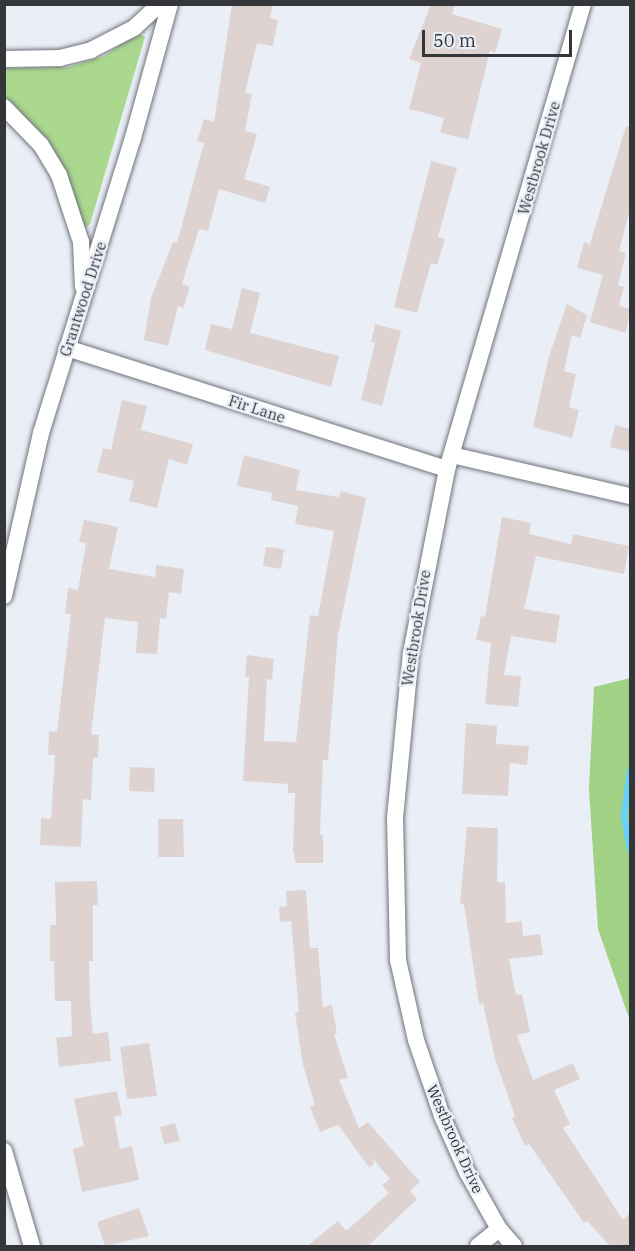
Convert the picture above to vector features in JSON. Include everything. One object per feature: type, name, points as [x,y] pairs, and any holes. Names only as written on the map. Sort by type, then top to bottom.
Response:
[{"type":"street","points":[[4,59],[60,58],[91,50],[134,28],[160,4]]},
{"type":"street","name":"Grantwood Drive","points":[[4,596],[41,433],[170,4]]},
{"type":"street","name":"Westbrook Drive","points":[[514,1246],[499,1229],[467,1172],[428,1079],[406,1000],[394,911],[395,818],[404,707],[419,602],[449,462],[583,4]]},
{"type":"street","points":[[4,107],[41,146],[67,193],[81,242],[83,299]]},
{"type":"street","name":"Fir Lane","points":[[67,348],[449,462],[630,496]]},
{"type":"street","points":[[4,1151],[32,1246]]},
{"type":"street","points":[[478,1246],[499,1229]]},
{"type":"green space","points":[[138,33],[145,37],[90,224],[85,228],[30,123],[5,97],[4,68],[69,67],[104,56]]},
{"type":"green space","points":[[630,678],[630,1021],[598,929],[589,789],[594,687]]},
{"type":"building","points":[[232,4],[273,4],[270,18],[278,20],[273,46],[257,43],[245,93],[252,94],[245,131],[257,134],[244,179],[270,187],[265,203],[219,189],[208,231],[199,229],[182,284],[190,287],[183,308],[178,306],[168,346],[144,340],[151,298],[173,242],[177,243],[204,143],[197,141],[204,119],[214,122]]},
{"type":"building","points":[[431,4],[455,4],[452,14],[502,29],[495,53],[490,51],[468,140],[440,132],[444,118],[409,109],[421,63],[409,59]]},
{"type":"building","points":[[626,126],[630,127],[630,209],[619,251],[626,253],[618,285],[624,287],[619,306],[630,309],[626,333],[590,322],[603,275],[577,268],[584,242],[590,244]]},
{"type":"building","points":[[431,161],[457,168],[438,237],[445,239],[437,265],[431,263],[417,313],[394,307]]},
{"type":"building","points":[[242,288],[260,293],[250,333],[339,356],[331,387],[205,350],[211,324],[232,329]]},
{"type":"building","points":[[567,304],[587,315],[580,338],[572,335],[564,371],[576,374],[569,407],[579,410],[572,438],[533,427],[549,356]]},
{"type":"building","points":[[375,324],[401,331],[382,406],[361,400],[375,343],[371,342]]},
{"type":"building","points":[[122,400],[147,406],[141,430],[193,444],[187,465],[169,459],[157,508],[129,501],[134,481],[97,472],[103,448],[111,450]]},
{"type":"building","points":[[615,425],[630,429],[630,452],[610,447]]},
{"type":"building","points":[[244,455],[300,470],[296,490],[339,497],[341,491],[366,498],[338,635],[328,760],[323,760],[320,835],[323,835],[323,863],[296,863],[293,850],[295,793],[288,793],[288,784],[243,781],[249,677],[245,677],[247,655],[274,659],[272,680],[267,679],[264,741],[296,742],[310,615],[318,616],[334,531],[295,524],[298,506],[271,500],[272,493],[237,486]]},
{"type":"building","points":[[502,517],[531,523],[529,534],[571,544],[573,534],[629,546],[624,574],[536,556],[524,609],[560,615],[556,643],[511,636],[504,675],[521,676],[518,707],[485,704],[491,643],[476,640],[481,616],[485,617]]},
{"type":"building","points":[[84,520],[118,527],[109,569],[155,577],[156,565],[184,569],[181,594],[169,592],[166,619],[160,618],[157,654],[136,653],[138,622],[105,618],[91,734],[99,735],[98,758],[93,758],[91,800],[83,799],[81,847],[40,845],[41,818],[51,819],[55,755],[48,755],[49,731],[57,732],[71,614],[65,614],[68,588],[78,590],[86,543],[79,542]]},
{"type":"building","points":[[266,547],[284,549],[281,569],[263,566]]},
{"type":"building","points":[[466,723],[497,726],[496,744],[529,746],[527,765],[510,763],[508,796],[462,794]]},
{"type":"building","points":[[130,767],[155,768],[154,792],[129,791]]},
{"type":"building","points":[[158,819],[183,819],[184,857],[158,857]]},
{"type":"building","points":[[467,827],[498,828],[497,882],[505,882],[506,923],[522,921],[523,936],[540,934],[543,955],[509,959],[516,995],[522,994],[530,1032],[517,1035],[533,1080],[573,1063],[580,1079],[554,1090],[570,1124],[563,1128],[623,1220],[630,1213],[630,1246],[610,1246],[587,1221],[584,1223],[529,1144],[525,1146],[512,1118],[515,1116],[495,1059],[483,1003],[479,1004],[464,904],[460,904]]},
{"type":"building","points":[[97,881],[98,905],[93,905],[93,961],[89,961],[90,1002],[93,1034],[108,1032],[111,1061],[59,1067],[56,1038],[72,1036],[71,1001],[55,1001],[54,961],[50,961],[50,925],[56,925],[55,882]]},
{"type":"building","points":[[306,890],[310,948],[318,948],[323,1007],[332,1005],[337,1034],[334,1034],[348,1078],[339,1080],[359,1128],[368,1122],[420,1182],[410,1191],[417,1199],[368,1246],[307,1246],[338,1221],[346,1231],[389,1193],[382,1185],[390,1179],[372,1158],[374,1164],[369,1167],[338,1125],[320,1132],[310,1107],[315,1105],[303,1065],[295,1013],[299,1012],[291,921],[280,922],[279,907],[287,906],[286,891]]},
{"type":"building","points":[[149,1043],[157,1096],[127,1099],[120,1047]]},
{"type":"building","points":[[117,1091],[122,1115],[114,1117],[120,1149],[132,1146],[139,1180],[82,1192],[73,1149],[84,1146],[74,1099]]},
{"type":"building","points":[[175,1123],[180,1141],[164,1144],[160,1127]]},
{"type":"building","points":[[139,1208],[149,1236],[105,1246],[97,1222]]},
{"type":"waterway","points":[[630,770],[624,816],[630,850]]}]
